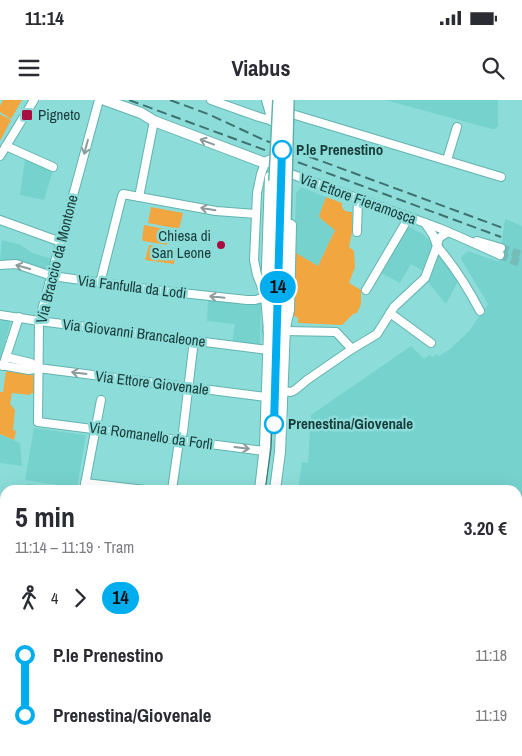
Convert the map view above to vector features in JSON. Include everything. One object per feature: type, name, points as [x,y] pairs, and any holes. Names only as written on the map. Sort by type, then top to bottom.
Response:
[{"type":"highway","points":[[277,100],[275,189],[277,308],[285,329]]},
{"type":"highway","points":[[269,330],[277,308],[288,100]]},
{"type":"main road","points":[[105,100],[253,159],[269,160],[266,297],[269,330],[264,451],[261,485]]},
{"type":"main road","points":[[267,100],[273,124]]},
{"type":"main road","points":[[273,124],[277,100]]},
{"type":"main road","points":[[277,100],[291,117]]},
{"type":"main road","points":[[292,100],[292,138]]},
{"type":"main road","points":[[276,485],[285,329],[289,310],[291,174]]},
{"type":"street","points":[[0,156],[34,100]]},
{"type":"street","name":"Via Braccio da Montone","points":[[38,422],[39,321],[100,100]]},
{"type":"street","points":[[211,100],[273,124],[278,115],[284,113],[291,117],[447,160],[501,177]]},
{"type":"street","points":[[139,197],[154,121]]},
{"type":"street","points":[[447,160],[458,127]]},
{"type":"street","points":[[6,146],[53,167]]},
{"type":"street","points":[[266,297],[255,269],[256,214],[257,193],[261,174],[269,160]]},
{"type":"street","name":"Via Ettore Fieramosca","points":[[291,174],[500,251]]},
{"type":"street","points":[[257,193],[268,213]]},
{"type":"street","points":[[100,283],[124,194],[216,211],[256,214]]},
{"type":"street","points":[[357,232],[358,198]]},
{"type":"street","points":[[366,290],[409,217]]},
{"type":"street","points":[[0,220],[61,242]]},
{"type":"street","name":"Via Ettore Fieramosca","points":[[425,223],[438,246],[468,288],[480,311]]},
{"type":"street","points":[[282,391],[294,391],[352,349],[377,334],[390,312],[423,281],[440,238],[448,232]]},
{"type":"street","name":"Via Fanfulla da Lodi","points":[[0,265],[16,264],[52,276],[154,290],[246,300],[266,297]]},
{"type":"street","points":[[390,312],[431,344]]},
{"type":"street","name":"Via Giovanni Brancaleone","points":[[0,314],[39,321],[268,350]]},
{"type":"street","points":[[2,365],[19,317]]},
{"type":"street","points":[[285,329],[336,332],[352,349]]},
{"type":"street","points":[[173,485],[178,448],[181,441],[194,340]]},
{"type":"street","name":"Via Ettore Giovenale","points":[[6,357],[31,363],[38,368]]},
{"type":"street","name":"Via Ettore Giovenale","points":[[2,365],[29,370],[38,368],[266,397]]},
{"type":"street","points":[[85,485],[101,400]]},
{"type":"street","name":"Via Romanello da Forlì","points":[[38,422],[264,451]]},
{"type":"shaded area","points":[[3,100],[22,100],[11,119],[0,112]]},
{"type":"shaded area","points":[[385,100],[498,100],[498,126],[492,129]]},
{"type":"shaded area","points":[[0,114],[11,120],[0,141]]},
{"type":"shaded area","points":[[25,159],[53,171],[44,200],[20,195]]},
{"type":"shaded area","points":[[301,187],[326,197],[319,216],[335,229],[318,266],[294,252],[296,193]]},
{"type":"shaded area","points":[[326,197],[342,203],[344,210],[352,212],[352,232],[349,247],[354,251],[355,267],[349,283],[361,290],[361,304],[357,313],[353,314],[342,325],[298,323],[298,318],[293,315],[296,253],[318,266],[335,230],[319,216]]},
{"type":"shaded area","points":[[151,207],[183,213],[179,229],[148,223]]},
{"type":"shaded area","points":[[505,219],[522,226],[522,485],[299,485],[302,462],[308,463],[311,415],[411,346],[424,359],[429,355],[433,357],[436,354],[439,356],[450,349],[469,331],[488,304],[461,259],[462,256],[468,251],[499,262]]},
{"type":"shaded area","points":[[144,225],[170,230],[167,245],[143,241]]},
{"type":"shaded area","points":[[404,228],[411,228],[423,234],[433,244],[433,250],[428,264],[423,271],[411,264],[400,283],[379,272]]},
{"type":"shaded area","points":[[2,240],[21,245],[32,253],[53,259],[49,272],[0,261]]},
{"type":"shaded area","points":[[149,245],[176,251],[174,264],[145,260]]},
{"type":"shaded area","points":[[437,255],[443,258],[458,281],[446,304],[428,282]]},
{"type":"shaded area","points":[[208,299],[261,303],[260,345],[232,343],[235,324],[207,321]]},
{"type":"shaded area","points":[[1,319],[11,320],[0,361],[0,322]]},
{"type":"shaded area","points":[[6,371],[35,375],[35,394],[12,393],[10,404],[15,410],[13,430],[16,431],[14,440],[0,434],[0,392],[3,392]]},
{"type":"shaded area","points":[[34,428],[86,435],[78,485],[58,485],[25,480]]},
{"type":"shaded area","points":[[0,434],[20,443],[22,466],[0,463]]},
{"type":"tunnel","points":[[501,248],[522,255]]},
{"type":"tunnel","points":[[500,255],[522,264]]},
{"type":"tram line","points":[[266,485],[271,449],[273,404],[282,100]]},
{"type":"tram line","name":"14","points":[[274,424],[282,150]]},
{"type":"railway","points":[[129,100],[501,237]]},
{"type":"railway","points":[[170,100],[208,114],[264,140],[503,228]]},
{"type":"place","name":"Pigneto","points":[[27,115]]},
{"type":"place","name":"P.le Prenestino","points":[[282,150]]},
{"type":"place","name":"Chiesa di San Leone","points":[[221,245]]},
{"type":"place","name":"Prenestina/Giovenale","points":[[274,424]]}]
